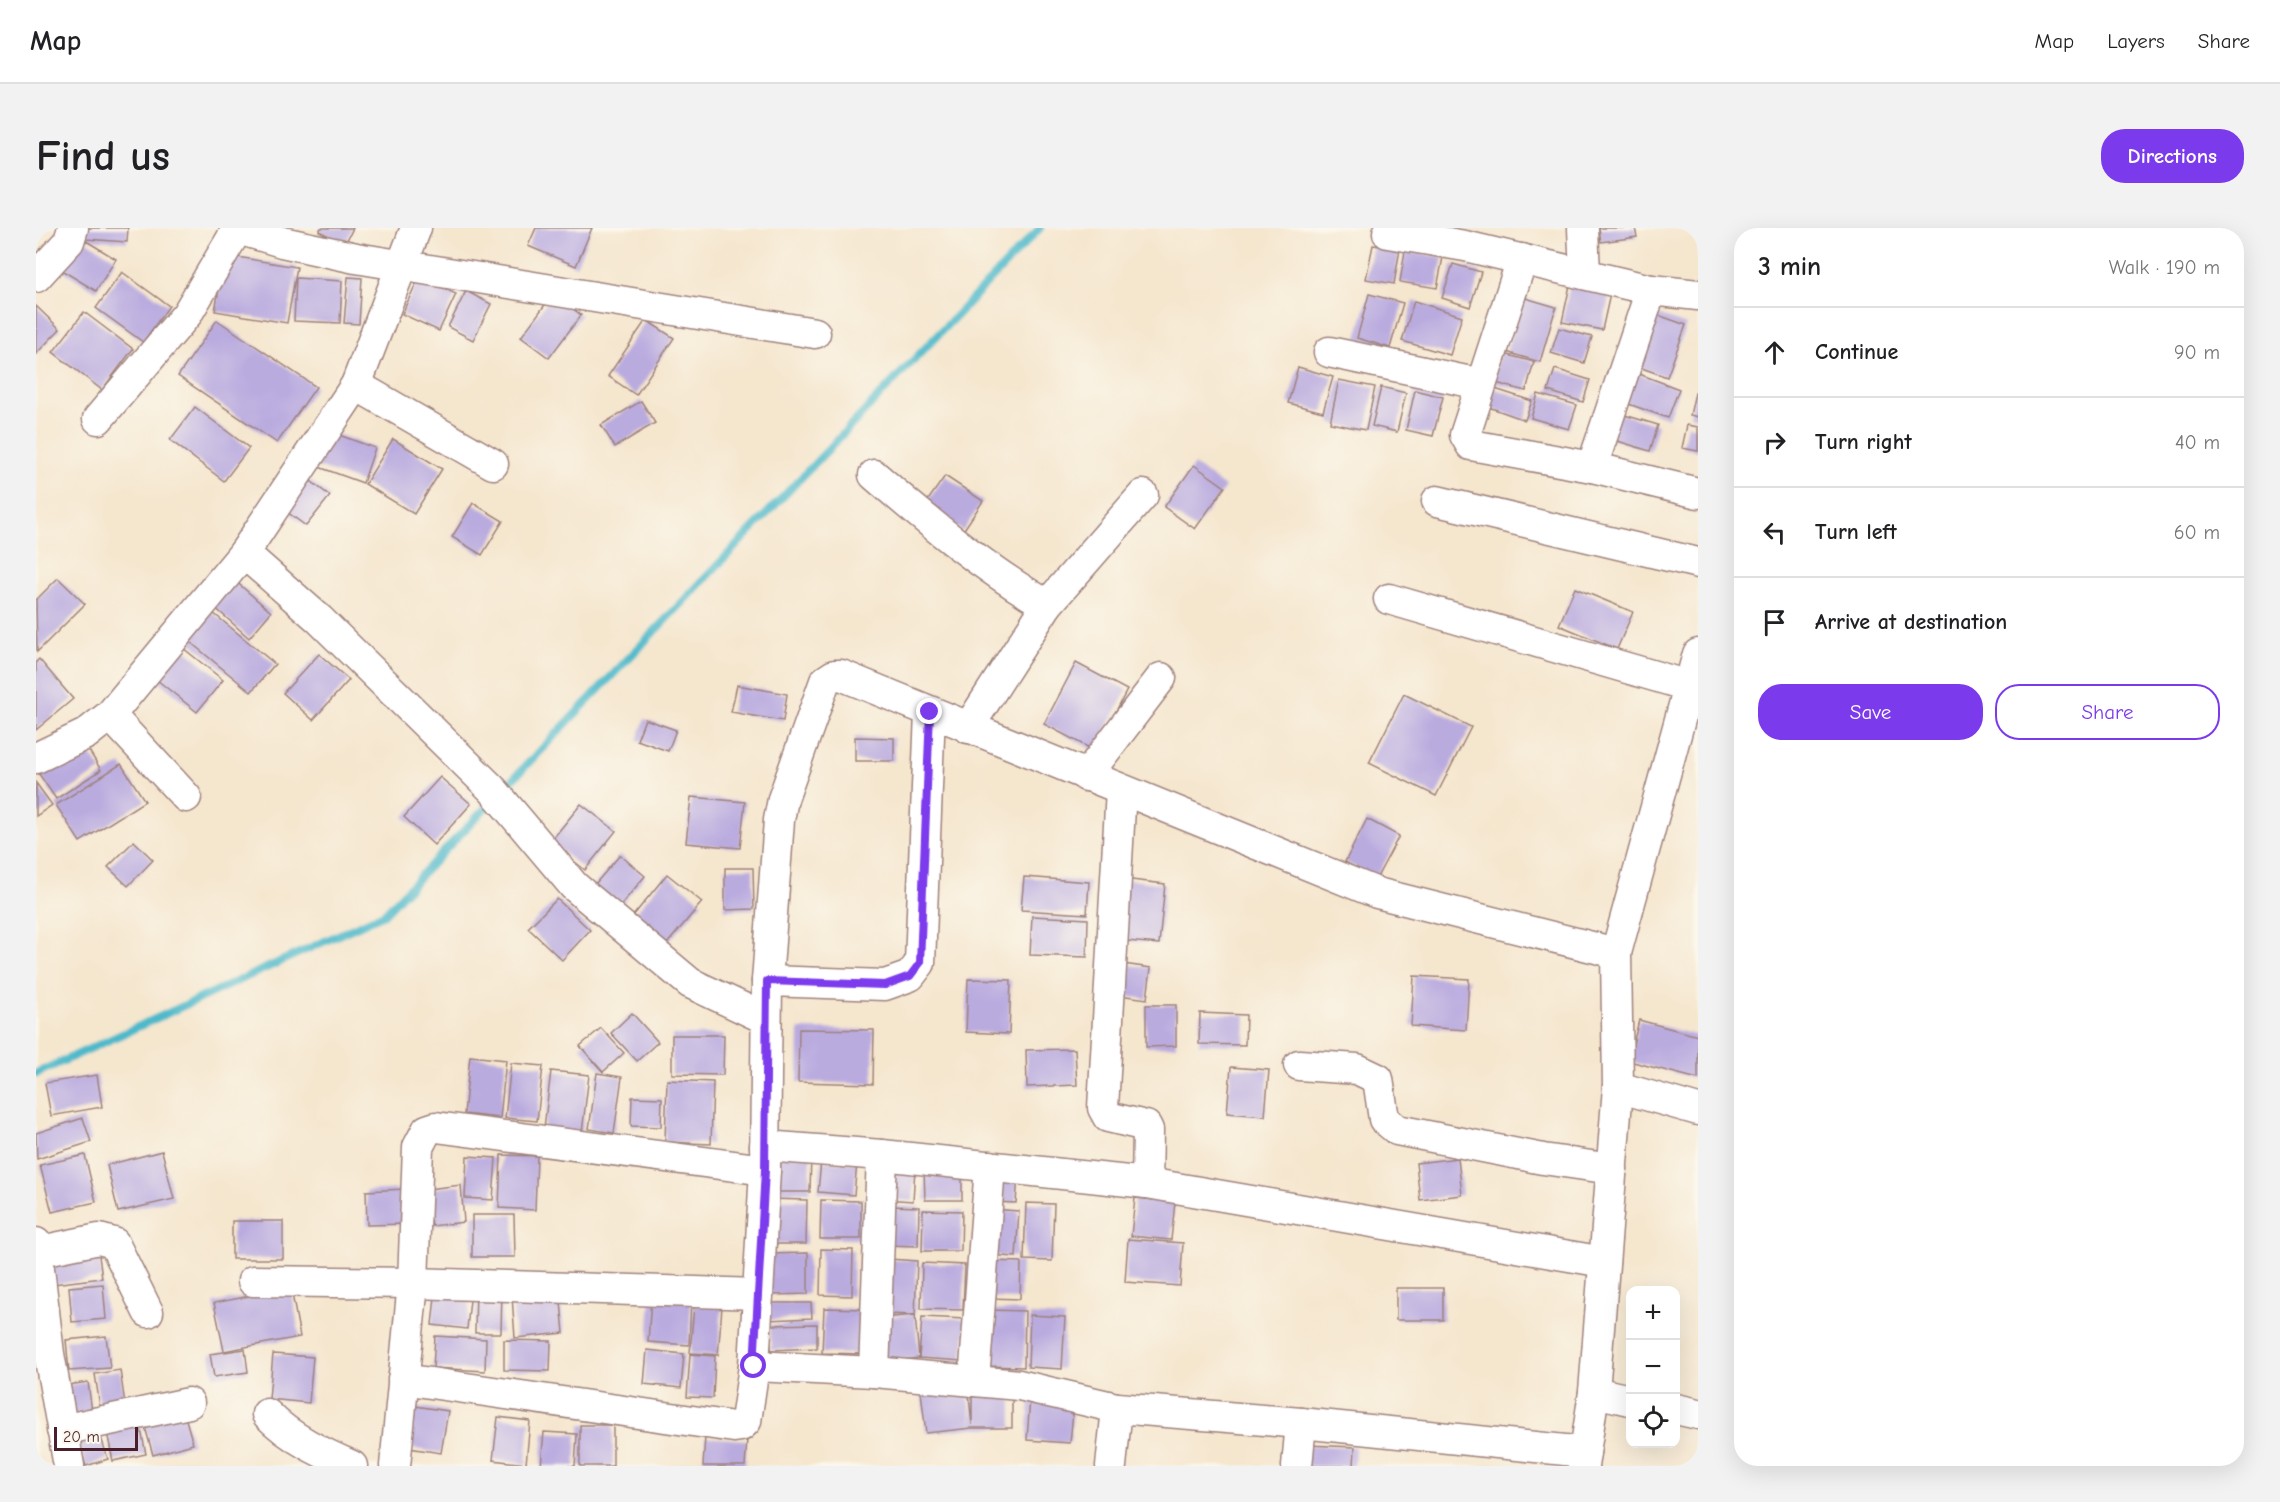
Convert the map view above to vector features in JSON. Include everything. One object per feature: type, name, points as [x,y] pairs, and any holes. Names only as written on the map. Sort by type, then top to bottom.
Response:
[{"type":"street","points":[[36,277],[69,241],[73,228]]},
{"type":"street","points":[[98,419],[187,314],[238,228],[292,245],[401,265],[815,333]]},
{"type":"street","points":[[36,758],[86,734],[110,715],[244,553],[356,385],[416,228]]},
{"type":"street","points":[[1583,228],[1585,274]]},
{"type":"street","points":[[1388,233],[1522,259],[1651,290],[1698,295]]},
{"type":"street","points":[[1522,259],[1465,435],[1471,445],[1592,467],[1698,493]]},
{"type":"street","points":[[1592,467],[1651,290]]},
{"type":"street","points":[[1329,352],[1480,384]]},
{"type":"street","points":[[356,385],[493,464]]},
{"type":"street","points":[[874,475],[1018,588],[1047,605]]},
{"type":"street","points":[[968,729],[1047,605],[1143,495]]},
{"type":"street","points":[[1437,501],[1698,563]]},
{"type":"street","points":[[244,553],[318,619],[499,797],[574,886],[690,983],[766,1019]]},
{"type":"street","points":[[1389,599],[1689,686]]},
{"type":"street","points":[[754,1366],[874,1372],[1019,1385],[1117,1408],[1301,1423],[1584,1459],[1594,1392],[1618,1087],[1616,953],[1698,654]]},
{"type":"street","points":[[403,1379],[734,1427],[741,1426],[746,1420],[754,1366],[765,1158],[767,981],[783,799],[825,681],[834,675],[841,675],[968,729],[1377,893],[1616,953]]},
{"type":"street","points":[[1086,776],[1161,678]]},
{"type":"street","points":[[767,981],[885,985],[910,976],[920,963],[930,712]]},
{"type":"street","points":[[110,715],[186,797]]},
{"type":"street","points":[[1121,790],[1103,1108],[1107,1117],[1146,1126],[1148,1130],[1147,1183]]},
{"type":"street","points":[[1299,1065],[1358,1069],[1378,1079],[1384,1119],[1398,1130],[1543,1159],[1612,1169]]},
{"type":"street","points":[[1618,1087],[1698,1110]]},
{"type":"street","points":[[395,1466],[413,1283],[418,1147],[427,1130],[436,1127],[765,1158],[882,1155],[1147,1183],[1604,1262]]},
{"type":"street","points":[[874,1372],[882,1155]]},
{"type":"street","points":[[974,1381],[990,1166]]},
{"type":"street","points":[[69,1466],[43,1357],[36,1249],[99,1239],[114,1243],[148,1312]]},
{"type":"street","points":[[253,1281],[413,1283],[758,1294]]},
{"type":"street","points":[[1594,1392],[1626,1399]]},
{"type":"street","points":[[62,1430],[189,1403]]},
{"type":"street","points":[[1111,1466],[1117,1408]]},
{"type":"street","points":[[1680,1410],[1698,1414]]},
{"type":"street","points":[[267,1414],[279,1428],[326,1455],[352,1466]]},
{"type":"street","points":[[1297,1466],[1301,1423]]},
{"type":"building","points":[[87,228],[128,228],[127,242],[86,239]]},
{"type":"building","points":[[321,228],[353,228],[345,244],[319,231]]},
{"type":"building","points":[[536,228],[592,228],[576,266],[528,246]]},
{"type":"building","points":[[1599,228],[1635,228],[1637,237],[1601,242]]},
{"type":"building","points":[[83,239],[116,259],[96,291],[63,271]]},
{"type":"building","points":[[1373,245],[1400,249],[1394,284],[1366,279]]},
{"type":"building","points":[[1405,251],[1443,257],[1437,288],[1400,282]]},
{"type":"building","points":[[225,255],[297,267],[287,323],[215,311]]},
{"type":"building","points":[[1453,264],[1481,272],[1470,307],[1442,298]]},
{"type":"building","points":[[122,272],[169,306],[143,342],[96,308]]},
{"type":"building","points":[[1572,276],[1612,285],[1602,330],[1562,322]]},
{"type":"building","points":[[348,277],[362,278],[359,324],[344,323]]},
{"type":"building","points":[[419,277],[456,294],[439,331],[402,314]]},
{"type":"building","points":[[296,278],[342,281],[340,323],[294,321]]},
{"type":"building","points":[[466,291],[491,304],[473,340],[448,327]]},
{"type":"building","points":[[553,294],[581,315],[549,358],[521,337]]},
{"type":"building","points":[[1369,294],[1403,303],[1390,348],[1357,338]]},
{"type":"building","points":[[1522,297],[1556,307],[1540,362],[1506,352]]},
{"type":"building","points":[[1414,301],[1462,316],[1450,355],[1402,341]]},
{"type":"building","points":[[36,306],[60,329],[36,354]]},
{"type":"building","points":[[84,312],[133,349],[102,390],[53,352]]},
{"type":"building","points":[[1655,314],[1686,325],[1667,377],[1636,366]]},
{"type":"building","points":[[217,320],[316,387],[277,443],[178,376]]},
{"type":"building","points":[[646,320],[674,338],[636,395],[608,376]]},
{"type":"building","points":[[1559,328],[1592,337],[1584,363],[1551,353]]},
{"type":"building","points":[[1500,353],[1534,362],[1526,391],[1492,382]]},
{"type":"building","points":[[1298,367],[1333,377],[1323,412],[1288,403]]},
{"type":"building","points":[[1555,369],[1590,380],[1583,402],[1548,391]]},
{"type":"building","points":[[1634,372],[1679,389],[1668,418],[1623,402]]},
{"type":"building","points":[[1339,380],[1375,387],[1366,430],[1330,423]]},
{"type":"building","points":[[1381,387],[1406,393],[1397,432],[1372,426]]},
{"type":"building","points":[[1489,387],[1532,401],[1525,420],[1483,405]]},
{"type":"building","points":[[1415,390],[1443,397],[1433,436],[1406,430]]},
{"type":"building","points":[[1695,393],[1698,394],[1698,417],[1690,415]]},
{"type":"building","points":[[1538,394],[1577,405],[1569,429],[1531,418]]},
{"type":"building","points":[[641,401],[655,423],[615,447],[601,425]]},
{"type":"building","points":[[195,407],[249,448],[224,481],[170,440]]},
{"type":"building","points":[[1618,413],[1658,425],[1650,451],[1611,439]]},
{"type":"building","points":[[1687,425],[1698,427],[1698,451],[1682,448]]},
{"type":"building","points":[[328,431],[375,448],[363,483],[316,466]]},
{"type":"building","points":[[393,439],[442,469],[414,514],[365,484]]},
{"type":"building","points":[[1194,465],[1225,487],[1195,529],[1164,507]]},
{"type":"building","points":[[303,475],[330,496],[306,526],[279,506]]},
{"type":"building","points":[[945,476],[983,501],[963,531],[924,506]]},
{"type":"building","points":[[473,503],[503,521],[482,555],[452,537]]},
{"type":"building","points":[[58,578],[85,604],[37,652],[36,600]]},
{"type":"building","points":[[233,579],[271,612],[249,638],[211,604]]},
{"type":"building","points":[[1575,588],[1633,612],[1617,649],[1559,625]]},
{"type":"building","points":[[207,608],[275,664],[251,692],[184,637]]},
{"type":"building","points":[[178,644],[223,680],[197,712],[152,676]]},
{"type":"building","points":[[319,654],[349,680],[313,720],[283,693]]},
{"type":"building","points":[[39,659],[73,699],[36,730],[36,662]]},
{"type":"building","points":[[1076,663],[1127,690],[1095,751],[1044,724]]},
{"type":"building","points":[[737,685],[787,694],[783,721],[731,712]]},
{"type":"building","points":[[1404,694],[1471,727],[1436,796],[1369,763]]},
{"type":"building","points":[[645,719],[676,730],[668,751],[637,740]]},
{"type":"building","points":[[855,737],[894,738],[894,761],[855,761]]},
{"type":"building","points":[[83,741],[101,770],[56,799],[37,771]]},
{"type":"building","points":[[121,764],[145,801],[80,842],[56,805]]},
{"type":"building","points":[[440,777],[471,804],[434,845],[404,817]]},
{"type":"building","points":[[36,783],[52,805],[36,816]]},
{"type":"building","points":[[691,797],[745,802],[740,848],[686,843]]},
{"type":"building","points":[[581,804],[616,831],[585,870],[550,842]]},
{"type":"building","points":[[1367,819],[1399,836],[1376,879],[1345,862]]},
{"type":"building","points":[[134,841],[153,860],[128,886],[108,867]]},
{"type":"building","points":[[620,855],[645,876],[615,912],[589,891]]},
{"type":"building","points":[[725,868],[753,868],[754,909],[725,910]]},
{"type":"building","points":[[667,874],[702,902],[667,944],[633,916]]},
{"type":"building","points":[[1024,877],[1089,882],[1087,914],[1021,910]]},
{"type":"building","points":[[1123,879],[1165,884],[1159,944],[1116,940]]},
{"type":"building","points":[[557,899],[590,930],[562,960],[528,928]]},
{"type":"building","points":[[1032,916],[1088,919],[1087,957],[1030,955]]},
{"type":"building","points":[[1116,963],[1151,968],[1147,999],[1112,994]]},
{"type":"building","points":[[1414,976],[1469,979],[1466,1030],[1411,1026]]},
{"type":"building","points":[[968,979],[1011,980],[1009,1034],[966,1032]]},
{"type":"building","points":[[1146,1005],[1176,1005],[1176,1046],[1146,1047]]},
{"type":"building","points":[[632,1013],[658,1042],[637,1061],[611,1033]]},
{"type":"building","points":[[1200,1013],[1246,1015],[1245,1045],[1199,1044]]},
{"type":"building","points":[[1639,1020],[1698,1036],[1698,1079],[1629,1061]]},
{"type":"building","points":[[601,1028],[624,1053],[603,1072],[580,1046]]},
{"type":"building","points":[[799,1029],[874,1030],[873,1084],[798,1082]]},
{"type":"building","points":[[672,1035],[724,1035],[723,1075],[672,1074]]},
{"type":"building","points":[[1075,1049],[1077,1085],[1027,1087],[1026,1050]]},
{"type":"building","points":[[470,1056],[506,1060],[500,1118],[464,1114]]},
{"type":"building","points":[[511,1063],[543,1066],[537,1121],[505,1118]]},
{"type":"building","points":[[1231,1067],[1269,1070],[1265,1116],[1227,1113]]},
{"type":"building","points":[[551,1071],[589,1075],[582,1133],[544,1128]]},
{"type":"building","points":[[597,1073],[622,1077],[614,1133],[589,1129]]},
{"type":"building","points":[[97,1075],[102,1107],[51,1116],[45,1083]]},
{"type":"building","points":[[667,1080],[713,1082],[711,1144],[665,1142]]},
{"type":"building","points":[[632,1097],[662,1098],[661,1127],[631,1126]]},
{"type":"building","points":[[83,1118],[91,1142],[37,1159],[36,1133]]},
{"type":"building","points":[[162,1151],[174,1199],[118,1212],[107,1165]]},
{"type":"building","points":[[85,1155],[96,1202],[52,1212],[40,1165]]},
{"type":"building","points":[[501,1155],[537,1156],[535,1210],[499,1208]]},
{"type":"building","points":[[769,1155],[811,1155],[810,1192],[769,1192]]},
{"type":"building","points":[[467,1156],[496,1158],[493,1200],[465,1198]]},
{"type":"building","points":[[1458,1158],[1462,1195],[1420,1200],[1416,1163]]},
{"type":"building","points":[[821,1161],[857,1163],[854,1195],[818,1192]]},
{"type":"building","points":[[887,1166],[915,1168],[913,1201],[884,1199]]},
{"type":"building","points":[[962,1167],[962,1200],[925,1200],[924,1168]]},
{"type":"building","points":[[996,1173],[1018,1175],[1016,1203],[994,1202]]},
{"type":"building","points":[[461,1185],[464,1222],[432,1226],[428,1189]]},
{"type":"building","points":[[405,1189],[407,1224],[367,1225],[366,1191]]},
{"type":"building","points":[[1135,1198],[1175,1202],[1171,1240],[1131,1236]]},
{"type":"building","points":[[768,1199],[807,1200],[806,1244],[767,1244]]},
{"type":"building","points":[[821,1200],[861,1201],[861,1239],[820,1239]]},
{"type":"building","points":[[1026,1203],[1054,1204],[1052,1261],[1024,1260]]},
{"type":"building","points":[[889,1206],[919,1207],[918,1246],[887,1245]]},
{"type":"building","points":[[990,1209],[1019,1211],[1016,1257],[987,1255]]},
{"type":"building","points":[[923,1210],[962,1211],[961,1251],[922,1251]]},
{"type":"building","points":[[472,1215],[514,1215],[515,1257],[472,1257]]},
{"type":"building","points":[[232,1221],[283,1221],[283,1259],[232,1259]]},
{"type":"building","points":[[1128,1239],[1183,1243],[1180,1286],[1125,1282]]},
{"type":"building","points":[[98,1248],[102,1278],[45,1285],[41,1256]]},
{"type":"building","points":[[821,1249],[853,1250],[852,1296],[820,1295]]},
{"type":"building","points":[[808,1253],[808,1294],[770,1295],[770,1254]]},
{"type":"building","points":[[889,1259],[917,1261],[915,1315],[886,1314]]},
{"type":"building","points":[[989,1261],[1021,1262],[1020,1299],[988,1298]]},
{"type":"building","points":[[922,1263],[965,1265],[963,1310],[921,1309]]},
{"type":"building","points":[[103,1284],[106,1319],[72,1322],[69,1287]]},
{"type":"building","points":[[436,1287],[471,1290],[467,1329],[432,1325]]},
{"type":"building","points":[[291,1288],[300,1337],[224,1351],[214,1303]]},
{"type":"building","points":[[476,1288],[502,1289],[501,1333],[475,1333]]},
{"type":"building","points":[[1396,1288],[1443,1288],[1443,1320],[1396,1320]]},
{"type":"building","points":[[560,1291],[564,1333],[515,1338],[512,1296]]},
{"type":"building","points":[[651,1298],[691,1301],[689,1345],[648,1342]]},
{"type":"building","points":[[768,1303],[811,1303],[812,1318],[768,1320]]},
{"type":"building","points":[[694,1305],[722,1307],[718,1355],[690,1353]]},
{"type":"building","points":[[824,1308],[866,1309],[864,1354],[822,1353]]},
{"type":"building","points":[[988,1310],[1025,1311],[1024,1367],[987,1366]]},
{"type":"building","points":[[915,1315],[919,1358],[884,1362],[880,1318]]},
{"type":"building","points":[[1030,1315],[1065,1317],[1062,1369],[1028,1367]]},
{"type":"building","points":[[922,1317],[966,1319],[963,1361],[919,1358]]},
{"type":"building","points":[[817,1324],[817,1348],[771,1350],[770,1325]]},
{"type":"building","points":[[106,1336],[110,1368],[69,1371],[66,1340]]},
{"type":"building","points":[[435,1336],[486,1339],[485,1371],[433,1368]]},
{"type":"building","points":[[504,1340],[551,1341],[550,1371],[504,1370]]},
{"type":"building","points":[[245,1349],[248,1372],[214,1377],[210,1354]]},
{"type":"building","points":[[647,1350],[684,1354],[681,1388],[644,1384]]},
{"type":"building","points":[[273,1354],[313,1357],[309,1403],[269,1399]]},
{"type":"building","points":[[690,1354],[715,1356],[713,1398],[687,1397]]},
{"type":"building","points":[[120,1370],[126,1411],[101,1414],[95,1374]]},
{"type":"building","points":[[88,1382],[92,1412],[60,1416],[55,1387]]},
{"type":"building","points":[[968,1387],[972,1425],[972,1390],[1012,1390],[1012,1428],[972,1428],[926,1433],[921,1392]]},
{"type":"building","points":[[1030,1398],[1074,1402],[1070,1443],[1027,1440]]},
{"type":"building","points":[[415,1406],[448,1411],[441,1453],[409,1448]]},
{"type":"building","points":[[183,1409],[193,1444],[153,1455],[143,1420]]},
{"type":"building","points":[[498,1417],[530,1421],[526,1464],[493,1460]]},
{"type":"building","points":[[139,1420],[146,1454],[113,1461],[106,1427]]},
{"type":"building","points":[[580,1425],[613,1425],[613,1466],[580,1466]]},
{"type":"building","points":[[98,1428],[108,1459],[86,1466],[76,1435]]},
{"type":"building","points":[[544,1432],[577,1434],[575,1466],[541,1466]]},
{"type":"building","points":[[705,1437],[747,1440],[745,1466],[703,1466]]},
{"type":"building","points":[[1306,1445],[1355,1447],[1354,1466],[1306,1466]]},
{"type":"waterway","points":[[37,1073],[384,914],[1040,228]]},
{"type":"route","points":[[754,1366],[765,1170],[767,981],[885,985],[899,982],[910,976],[920,963],[930,712]]}]
